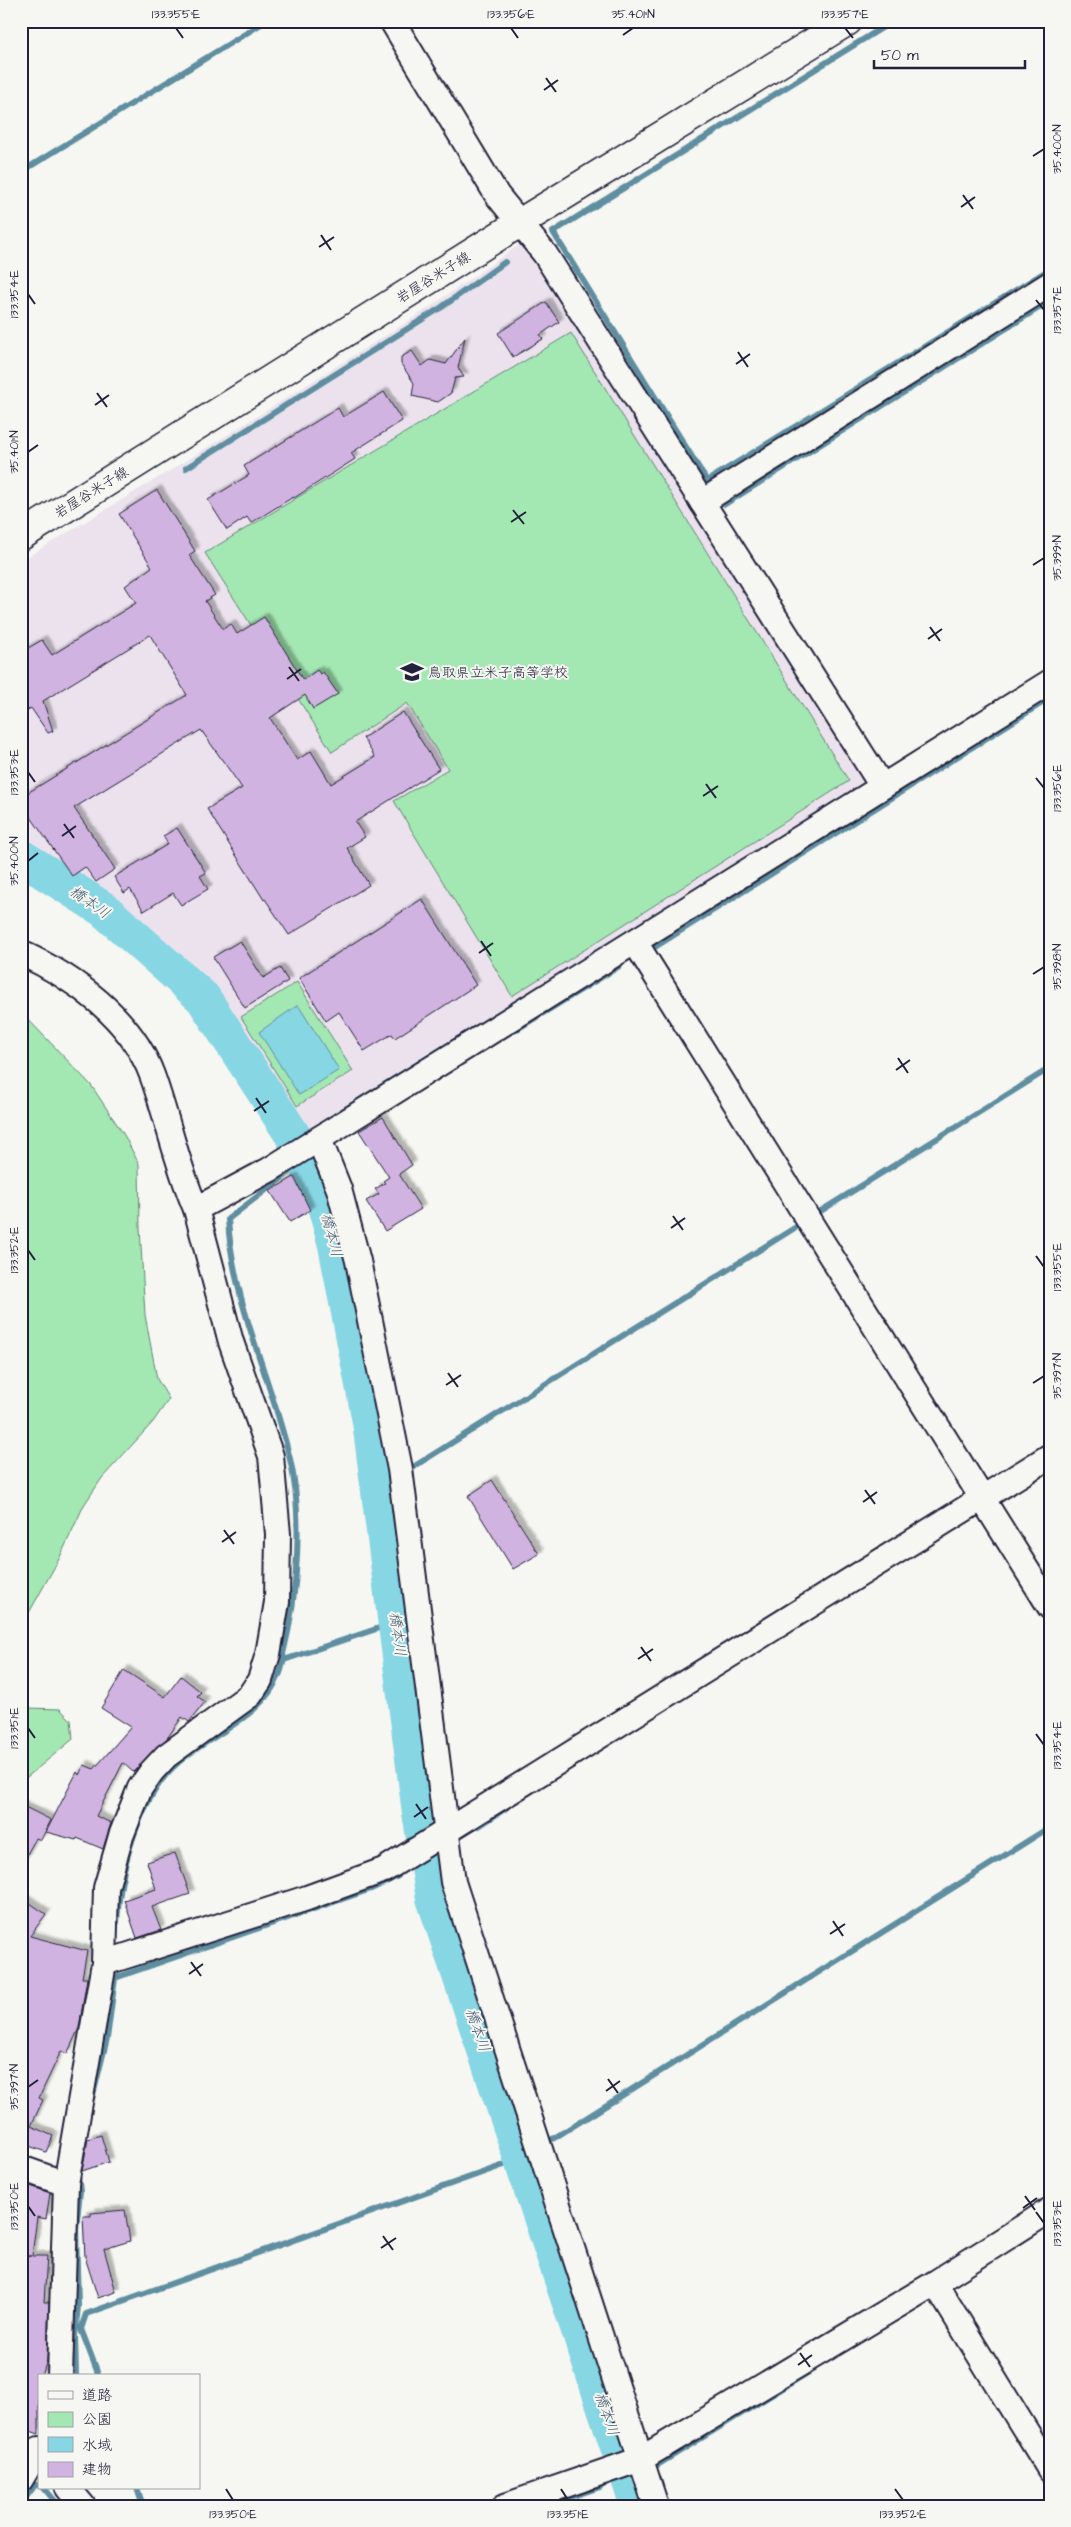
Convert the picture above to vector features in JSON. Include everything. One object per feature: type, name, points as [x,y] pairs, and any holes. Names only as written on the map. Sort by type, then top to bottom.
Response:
[{"type":"main road","name":"岩屋谷米子線","points":[[21,536],[521,222],[848,21]]},
{"type":"street","points":[[392,21],[497,195],[521,222],[545,254],[882,786]]},
{"type":"street","points":[[702,502],[1050,284]]},
{"type":"street","points":[[196,1209],[289,1158],[1050,682]]},
{"type":"street","points":[[635,942],[1050,1607]]},
{"type":"street","points":[[21,953],[68,980],[105,1006],[130,1037],[152,1074],[187,1190],[196,1209],[230,1342],[271,1456],[278,1534],[277,1602],[268,1656],[260,1680],[250,1695],[166,1756],[140,1788],[121,1836],[106,1888],[104,1963],[75,2121],[66,2184],[60,2374]]},
{"type":"street","points":[[315,1141],[339,1189],[358,1261],[400,1469],[453,1882],[656,2506]]},
{"type":"street","points":[[104,1963],[307,1898],[384,1870],[1050,1456]]},
{"type":"street","points":[[21,2168],[66,2184]]},
{"type":"street","points":[[505,2506],[641,2459],[934,2283],[1050,2210]]},
{"type":"street","points":[[934,2283],[1050,2470]]},
{"type":"street","points":[[21,2479],[34,2449]]},
{"type":"street","points":[[70,2490],[83,2506]]},
{"type":"shaded area","name":"鳥取県立米子高等学校","points":[[523,242],[531,243],[871,785],[303,1139],[219,1002],[108,905],[21,847],[21,561],[189,459],[426,310]]},
{"type":"green space","points":[[571,333],[849,781],[512,996],[394,801],[448,769],[407,703],[332,752],[205,553]]},
{"type":"green space","points":[[297,982],[353,1071],[297,1106],[241,1017]]},
{"type":"green space","points":[[21,1012],[91,1085],[124,1135],[139,1164],[140,1228],[145,1315],[157,1379],[169,1399],[153,1422],[102,1478],[84,1505],[59,1559],[21,1627]]},
{"type":"green space","points":[[21,1706],[27,1708],[60,1709],[71,1720],[73,1739],[21,1782]]},
{"type":"water","points":[[864,784],[865,787],[336,1117],[334,1113]]},
{"type":"water","points":[[298,1005],[339,1070],[299,1095],[259,1032]]},
{"type":"building","points":[[546,302],[559,322],[540,335],[543,339],[513,357],[498,333]]},
{"type":"building","points":[[465,338],[458,368],[464,377],[455,378],[451,393],[438,402],[412,396],[414,383],[401,364],[401,357],[412,351],[422,366],[430,360],[446,364]]},
{"type":"building","points":[[384,392],[402,421],[351,453],[355,459],[294,498],[251,523],[247,517],[227,530],[208,500],[249,475],[244,466],[338,408],[343,417]]},
{"type":"building","points":[[157,490],[195,551],[189,555],[215,595],[205,601],[223,629],[231,624],[237,634],[264,617],[303,680],[317,670],[320,674],[323,672],[338,694],[313,709],[305,695],[270,718],[297,760],[311,751],[331,784],[375,757],[363,738],[403,712],[439,769],[355,822],[365,837],[347,848],[369,885],[289,935],[264,900],[207,809],[242,788],[201,730],[74,808],[115,869],[96,882],[85,867],[72,876],[21,803],[21,797],[187,695],[150,635],[43,701],[53,731],[48,733],[31,708],[21,714],[21,652],[42,640],[52,655],[136,603],[125,586],[152,567],[119,514]]},
{"type":"building","points":[[177,828],[206,873],[200,876],[208,889],[181,905],[173,893],[144,911],[130,889],[124,893],[114,877],[168,844],[163,836]]},
{"type":"building","points":[[422,899],[476,985],[395,1038],[392,1034],[364,1051],[339,1012],[326,1021],[299,978]]},
{"type":"building","points":[[240,941],[263,978],[280,968],[288,981],[245,1008],[213,957]]},
{"type":"building","points":[[383,1117],[412,1165],[399,1174],[421,1209],[385,1231],[366,1201],[379,1194],[375,1189],[385,1183],[383,1181],[389,1177],[359,1131]]},
{"type":"building","points":[[294,1177],[310,1210],[290,1222],[270,1191]]},
{"type":"building","points":[[492,1480],[539,1554],[513,1569],[468,1496]]},
{"type":"building","points":[[124,1670],[165,1697],[181,1676],[201,1692],[197,1696],[205,1702],[189,1722],[182,1717],[168,1737],[133,1772],[123,1763],[96,1816],[111,1823],[103,1849],[77,1838],[76,1840],[46,1832],[77,1772],[79,1775],[84,1765],[94,1769],[131,1727],[101,1708]]},
{"type":"building","points":[[21,1805],[51,1820],[41,1840],[36,1838],[21,1865]]},
{"type":"building","points":[[175,1853],[190,1894],[152,1907],[161,1930],[137,1938],[124,1900],[156,1889],[147,1862]]},
{"type":"building","points":[[21,1897],[46,1914],[30,1936],[87,1951],[82,1978],[87,1978],[79,2028],[67,2054],[61,2051],[39,2098],[43,2100],[31,2126],[53,2136],[46,2152],[23,2144],[21,2148]]},
{"type":"building","points":[[101,2135],[109,2162],[82,2171],[88,2139]]},
{"type":"building","points":[[22,2183],[50,2193],[46,2219],[37,2217],[32,2256],[47,2256],[44,2302],[49,2302],[47,2360],[43,2374],[38,2374],[38,2434],[21,2428],[21,2257],[31,2256],[21,2256]]},
{"type":"building","points":[[125,2210],[130,2241],[104,2249],[116,2292],[98,2298],[85,2257],[83,2216],[91,2216],[91,2213]]},
{"type":"waterway","points":[[21,172],[266,21]]},
{"type":"waterway","points":[[893,21],[553,232],[707,481],[1050,269]]},
{"type":"waterway","points":[[186,468],[442,307],[505,262]]},
{"type":"waterway","points":[[725,504],[1050,301]]},
{"type":"waterway","points":[[655,947],[1050,698]]},
{"type":"waterway","name":"橋本川","points":[[21,857],[103,909],[203,998],[292,1134],[325,1205],[336,1245],[370,1421],[420,1813],[434,1898],[638,2506]]},
{"type":"waterway","points":[[514,1031],[618,967]]},
{"type":"waterway","points":[[816,1214],[1050,1068]]},
{"type":"waterway","points":[[117,1922],[121,1886],[130,1848],[151,1796],[174,1766],[190,1753],[242,1719],[257,1706],[270,1691],[283,1664],[283,1654],[292,1606],[297,1552],[296,1499],[293,1474],[280,1422],[252,1336],[236,1278],[228,1219],[288,1173]]},
{"type":"waterway","points":[[410,1469],[804,1222]]},
{"type":"waterway","points":[[284,1660],[397,1622]]},
{"type":"waterway","points":[[479,1826],[506,1808]]},
{"type":"waterway","points":[[551,2140],[1050,1827]]},
{"type":"waterway","points":[[92,2099],[107,2038],[115,1978],[371,1889],[398,1876]]},
{"type":"waterway","points":[[98,2374],[81,2329],[86,2314],[504,2165]]},
{"type":"waterway","points":[[76,2374],[75,2336],[78,2306],[76,2229],[80,2191],[78,2176]]},
{"type":"waterway","points":[[651,2469],[814,2369]]},
{"type":"waterway","points":[[21,2504],[35,2485],[38,2485]]},
{"type":"waterway","points":[[544,2506],[600,2487]]},
{"type":"waterway","points":[[46,2490],[59,2506]]},
{"type":"waterway","points":[[138,2490],[143,2506]]},
{"type":"place","name":"鳥取県立米子高等学校","points":[[412,672]]}]
